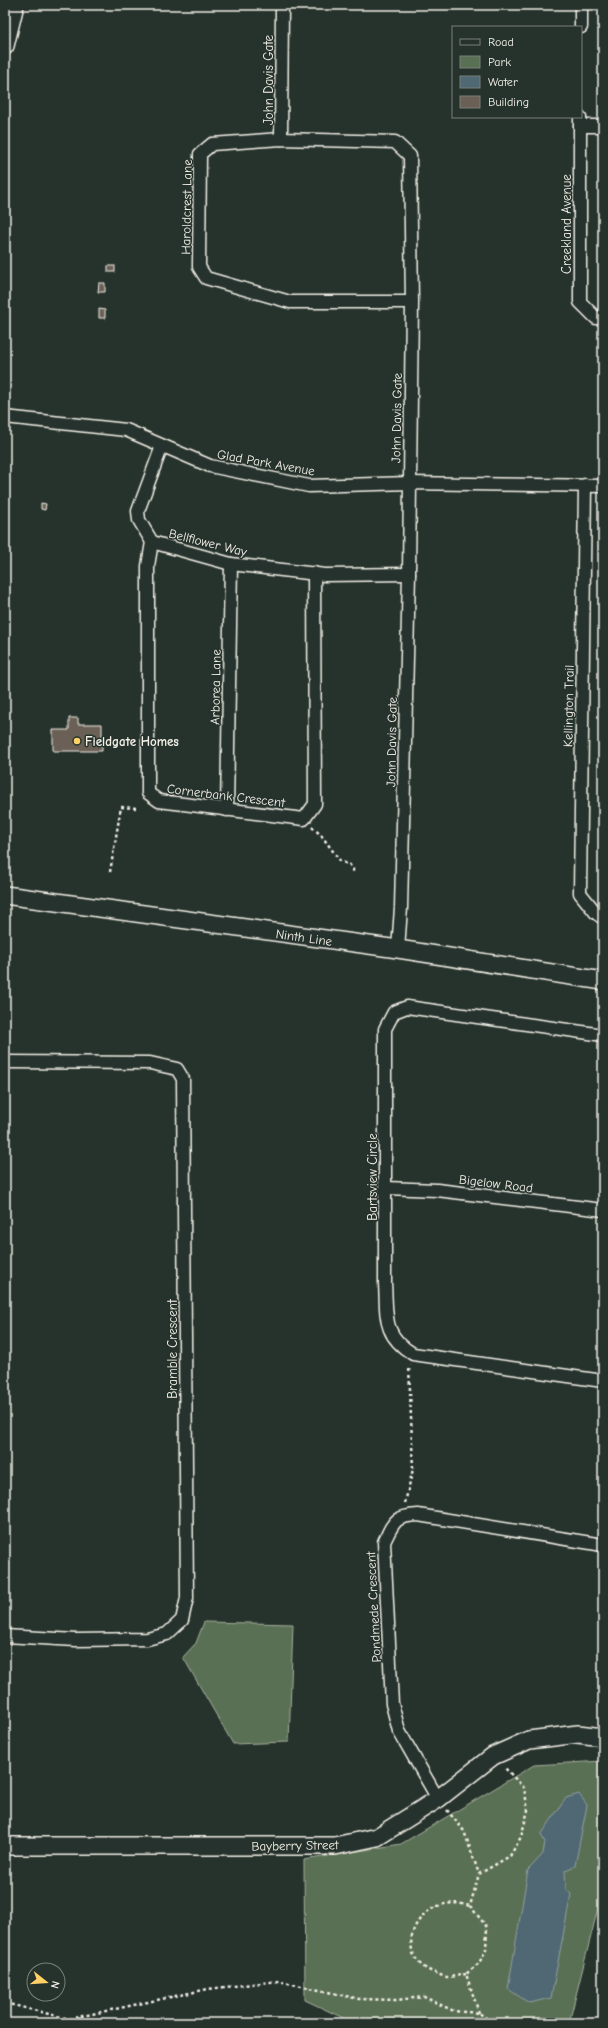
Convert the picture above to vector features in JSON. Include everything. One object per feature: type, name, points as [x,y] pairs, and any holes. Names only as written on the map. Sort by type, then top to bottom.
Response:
[{"type":"street","points":[[5,46],[15,5]]},
{"type":"street","name":"John Davis Gate","points":[[282,5],[281,139],[396,142],[410,156],[412,302],[409,574],[401,908],[398,949]]},
{"type":"street","points":[[581,5],[581,26]]},
{"type":"street","points":[[580,121],[603,126]]},
{"type":"street","name":"Creekland Avenue","points":[[580,121],[580,302],[596,318],[603,317]]},
{"type":"street","name":"Haroldcrest Lane","points":[[281,139],[212,144],[200,154],[199,267],[206,278],[290,302],[412,302]]},
{"type":"street","name":"Glad Park Avenue","points":[[5,417],[126,430],[210,466],[309,486],[410,483],[603,486]]},
{"type":"street","name":"Bellflower Way","points":[[162,446],[138,511],[139,520],[152,542],[231,564],[325,575],[409,574]]},
{"type":"street","name":"Kellington Trail","points":[[585,485],[580,893],[596,913],[603,918]]},
{"type":"street","name":"Cornerbank Crescent","points":[[152,542],[148,566],[148,794],[159,801],[304,819]]},
{"type":"street","name":"Arborea Lane","points":[[227,810],[231,564]]},
{"type":"street","points":[[304,819],[315,804],[314,573]]},
{"type":"street","name":"Ninth Line","points":[[5,895],[398,949],[603,981]]},
{"type":"street","name":"Bartsview Circle","points":[[603,1035],[407,1007],[394,1012],[385,1029],[385,1283],[387,1320],[391,1334],[400,1346],[413,1354],[603,1381]]},
{"type":"street","name":"Bramble Crescent","points":[[5,1062],[150,1063],[177,1069],[183,1079],[186,1582],[186,1598],[182,1620],[168,1634],[139,1640],[76,1640],[5,1636]]},
{"type":"street","name":"Bigelow Road","points":[[386,1188],[437,1190],[603,1210]]},
{"type":"street","points":[[403,1516],[418,1515],[603,1545]]},
{"type":"street","name":"Pondmede Crescent","points":[[403,1516],[392,1526],[384,1542],[392,1704],[399,1731],[438,1799]]},
{"type":"street","name":"Bayberry Street","points":[[5,1846],[335,1846],[377,1837],[438,1799],[493,1756],[529,1740],[578,1734],[603,1737]]},
{"type":"path","points":[[110,872],[121,807],[136,808]]},
{"type":"path","points":[[304,819],[321,835],[341,862],[349,864],[353,869],[353,874]]},
{"type":"path","points":[[403,1516],[413,1469],[409,1362],[413,1354]]},
{"type":"path","points":[[479,1874],[510,1856],[521,1837],[528,1810],[524,1788],[493,1756]]},
{"type":"path","points":[[438,1799],[464,1832],[479,1874],[470,1906]]},
{"type":"path","points":[[458,1902],[470,1906],[487,1927],[486,1950],[479,1963],[466,1974],[446,1977],[428,1970],[418,1962],[411,1950],[414,1928],[425,1912],[444,1903],[458,1902]]},
{"type":"path","points":[[466,1974],[479,2013]]},
{"type":"path","points":[[5,2003],[69,2021],[208,1989],[279,1981],[359,1999],[396,2000],[424,1997],[454,2011],[479,2013],[494,2023]]},
{"type":"green space","points":[[204,1622],[293,1624],[289,1742],[233,1744],[183,1657],[196,1643]]},
{"type":"green space","points":[[603,1761],[603,1888],[569,2023],[354,2023],[305,2000],[304,1860],[401,1844],[534,1765]]},
{"type":"water","points":[[579,1794],[587,1805],[575,1866],[565,1870],[566,1890],[571,1894],[551,1998],[529,2003],[508,1989],[528,1870],[543,1854],[545,1842],[541,1835],[566,1798]]},
{"type":"building","points":[[108,266],[115,266],[115,272],[108,272]]},
{"type":"building","points":[[99,283],[105,283],[105,292],[98,292]]},
{"type":"building","points":[[99,309],[105,310],[105,318],[99,318]]},
{"type":"building","points":[[41,503],[46,504],[45,510],[41,509]]},
{"type":"building","name":"Fieldgate Homes","points":[[69,718],[78,718],[78,724],[102,724],[102,751],[53,751],[53,730],[69,730]]},
{"type":"place","name":"Fieldgate Homes","points":[[77,741]]}]
